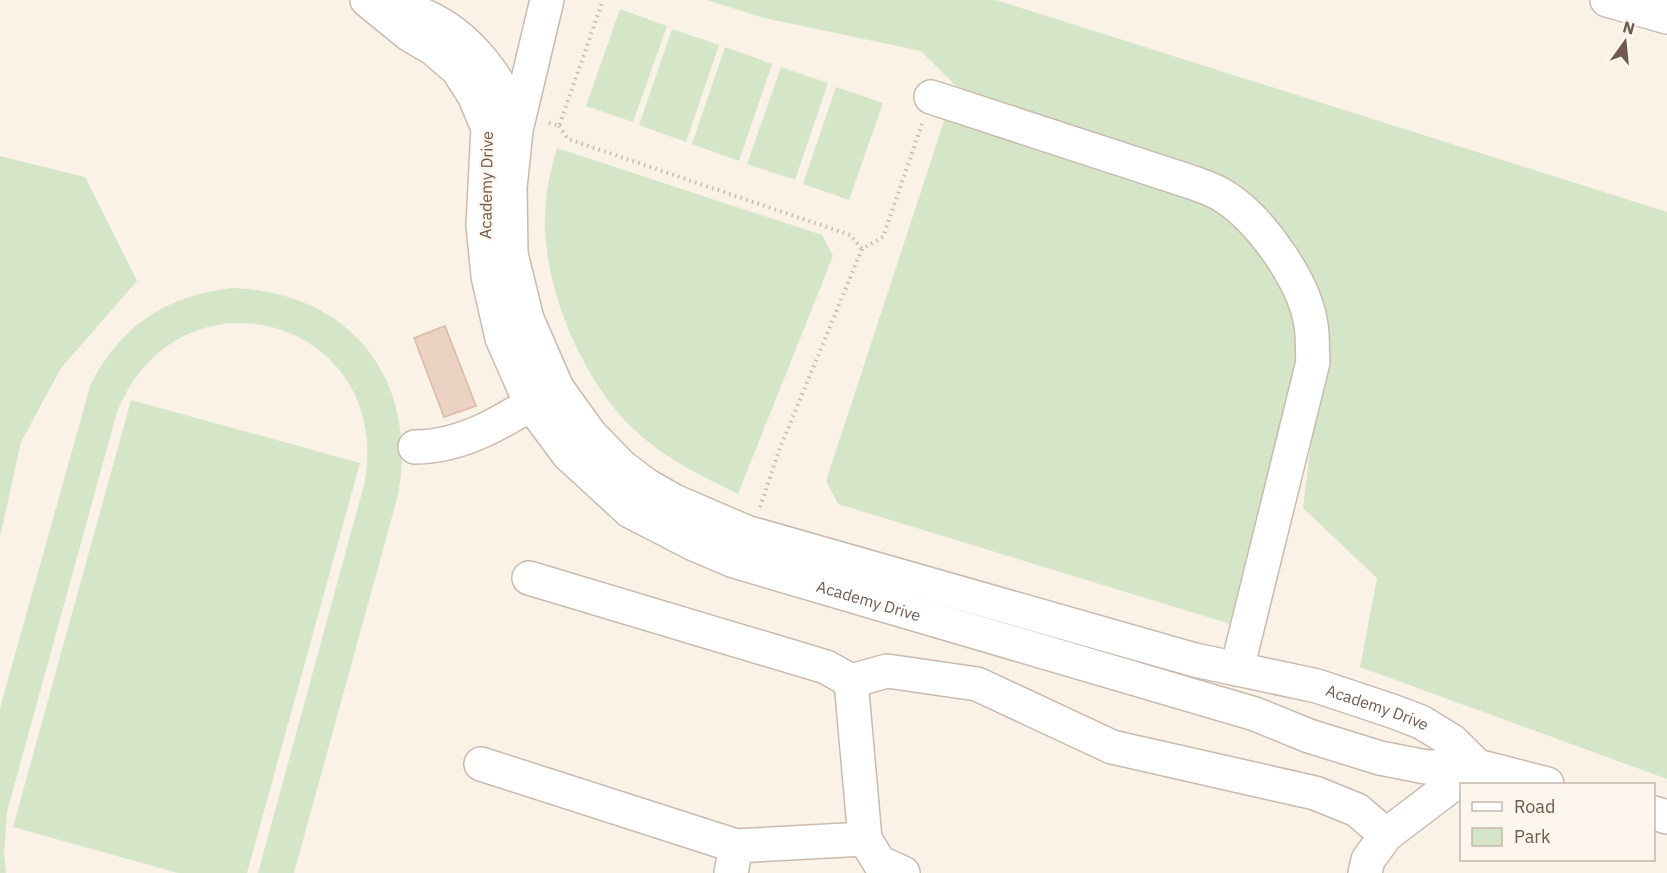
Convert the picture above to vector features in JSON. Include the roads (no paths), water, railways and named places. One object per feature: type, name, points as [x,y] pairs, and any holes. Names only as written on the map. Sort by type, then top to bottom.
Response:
[{"type":"street","name":"Academy Drive","points":[[547,0],[518,122],[510,187],[511,254],[544,396],[568,454],[600,486],[630,511],[694,544],[734,561],[1255,714],[1309,736],[1380,758],[1426,767],[1477,766],[1543,783]]},
{"type":"street","points":[[1607,0],[1667,17]]},
{"type":"street","name":"Academy Drive","points":[[371,3],[410,35],[434,49],[458,70],[474,95],[488,128],[483,225],[488,276],[502,338],[544,396],[646,485],[705,516],[752,534],[1184,656],[1317,686],[1392,711],[1421,722],[1452,741],[1477,766]]},
{"type":"street","points":[[371,3],[415,7],[446,29],[475,53],[499,82],[518,122]]},
{"type":"street","points":[[931,97],[1191,182],[1224,195],[1250,217],[1273,245],[1296,281],[1311,323],[1313,362],[1251,672],[1255,714]]},
{"type":"street","points":[[415,447],[440,447],[467,438],[544,396]]},
{"type":"street","points":[[529,578],[826,667],[851,681],[887,671],[977,684],[1112,747],[1315,793],[1357,810],[1386,835]]},
{"type":"street","points":[[851,681],[865,839],[879,862],[903,873]]},
{"type":"street","points":[[481,764],[734,859],[865,839]]},
{"type":"street","points":[[1365,873],[1368,860],[1386,835],[1477,766]]}]
